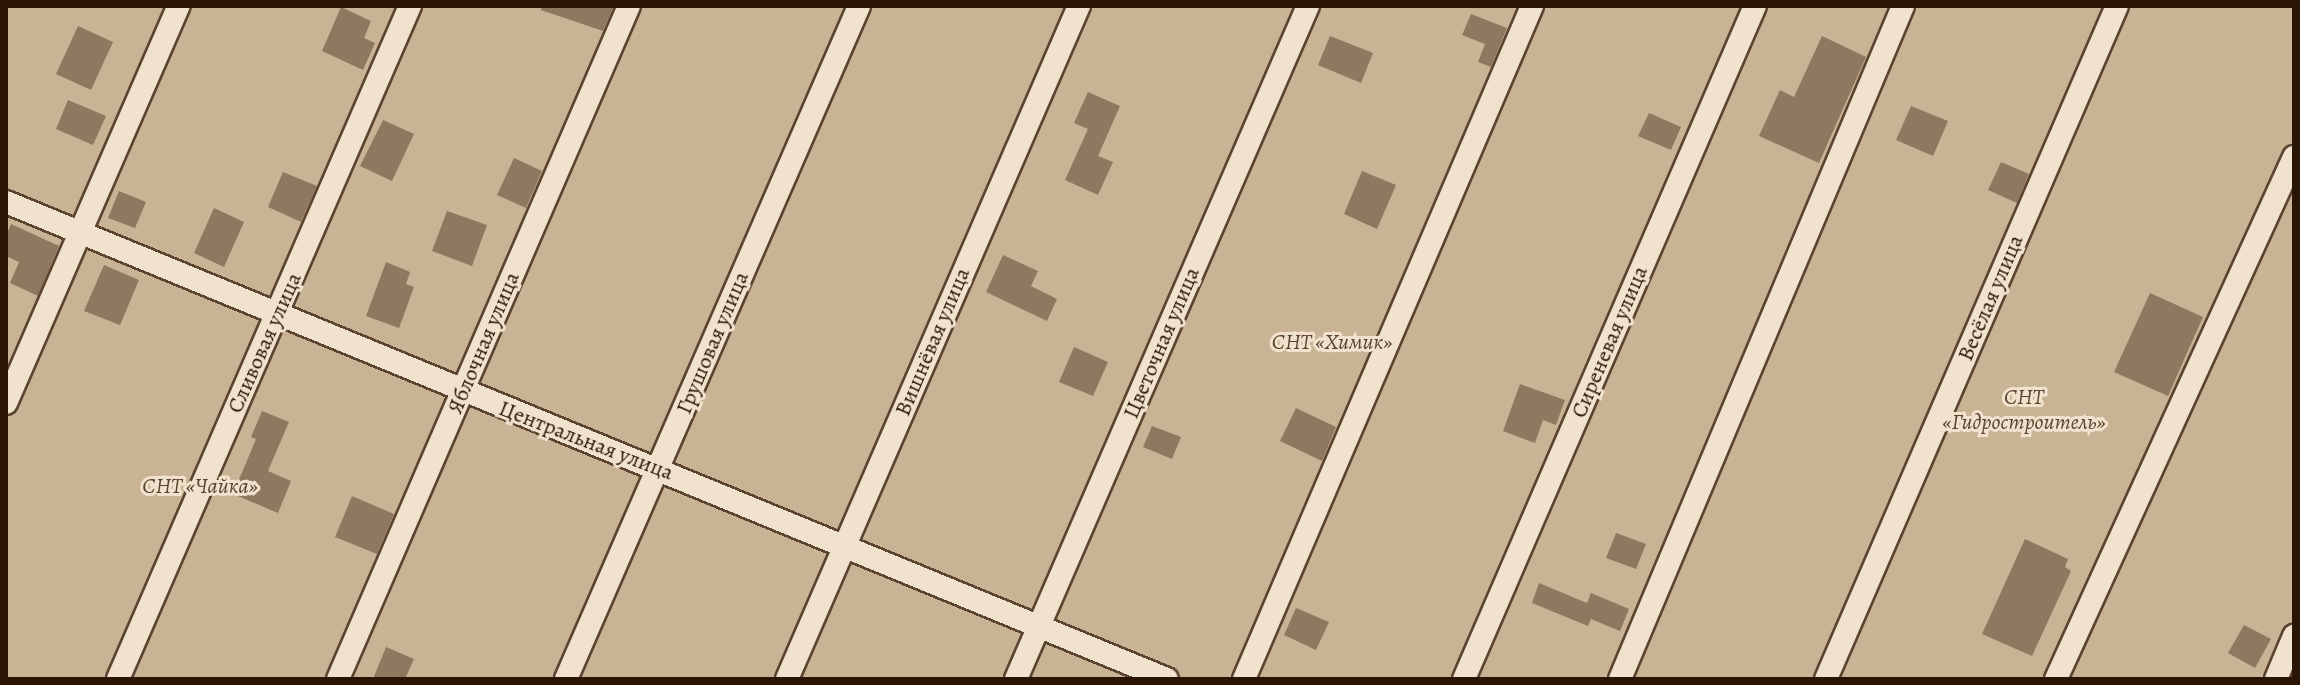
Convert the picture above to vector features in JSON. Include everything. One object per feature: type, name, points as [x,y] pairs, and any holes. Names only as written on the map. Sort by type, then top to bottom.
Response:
[{"type":"street","points":[[6,403],[179,6]]},
{"type":"street","name":"Сливовая улица","points":[[118,679],[410,6]]},
{"type":"street","name":"Яблочная улица","points":[[338,679],[629,6]]},
{"type":"street","name":"Грушовая улица","points":[[566,679],[859,6]]},
{"type":"street","name":"Вишнёвая улица","points":[[787,679],[1079,6]]},
{"type":"street","name":"Цветочная улица","points":[[1016,679],[1308,6]]},
{"type":"street","points":[[1244,679],[1532,6]]},
{"type":"street","name":"Сиреневая улица","points":[[1464,679],[1755,6]]},
{"type":"street","points":[[1620,679],[1903,6]]},
{"type":"street","name":"Весёлая улица","points":[[1826,679],[2117,6]]},
{"type":"street","points":[[2056,679],[2294,157]]},
{"type":"street","name":"Центральная улица","points":[[6,202],[279,312],[462,392],[658,469],[1167,679]]},
{"type":"street","points":[[2276,679],[2294,636]]},
{"type":"green space","points":[[6,6],[2294,6],[2294,679],[6,679]]},
{"type":"building","points":[[541,6],[614,6],[603,31],[541,10]]},
{"type":"building","points":[[341,7],[371,21],[364,38],[375,43],[363,70],[322,51]]},
{"type":"building","points":[[1471,14],[1507,28],[1491,67],[1478,62],[1485,44],[1462,35]]},
{"type":"building","points":[[78,26],[113,42],[91,90],[56,74]]},
{"type":"building","points":[[1330,36],[1373,53],[1361,83],[1318,65]]},
{"type":"building","points":[[1822,36],[1866,57],[1819,163],[1759,136],[1780,90],[1794,97]]},
{"type":"building","points":[[1088,92],[1120,106],[1098,156],[1113,162],[1098,195],[1065,180],[1088,129],[1074,123]]},
{"type":"building","points":[[68,100],[106,116],[93,145],[56,129]]},
{"type":"building","points":[[1911,106],[1948,121],[1933,156],[1896,140]]},
{"type":"building","points":[[1649,113],[1681,127],[1671,150],[1638,136]]},
{"type":"building","points":[[383,120],[414,134],[392,181],[360,166]]},
{"type":"building","points":[[514,158],[542,171],[526,208],[497,195]]},
{"type":"building","points":[[2001,162],[2029,174],[2017,203],[1988,190]]},
{"type":"building","points":[[1362,171],[1396,185],[1377,229],[1344,214]]},
{"type":"building","points":[[283,172],[317,186],[301,222],[268,207]]},
{"type":"building","points":[[119,191],[146,202],[135,228],[108,218]]},
{"type":"building","points":[[214,208],[244,222],[224,267],[194,253]]},
{"type":"building","points":[[447,211],[487,225],[472,266],[432,251]]},
{"type":"building","points":[[11,224],[59,246],[38,296],[10,283],[19,262],[6,256],[6,236]]},
{"type":"building","points":[[1003,255],[1038,271],[1031,286],[1057,299],[1047,321],[986,292]]},
{"type":"building","points":[[386,262],[410,272],[406,284],[414,287],[399,328],[366,316]]},
{"type":"building","points":[[104,265],[139,280],[120,325],[84,311]]},
{"type":"building","points":[[2150,293],[2203,317],[2168,396],[2114,372]]},
{"type":"building","points":[[1074,347],[1108,362],[1093,396],[1059,382]]},
{"type":"building","points":[[1520,384],[1565,400],[1556,425],[1543,420],[1535,443],[1503,431]]},
{"type":"building","points":[[1296,408],[1336,427],[1322,461],[1280,441]]},
{"type":"building","points":[[262,411],[289,422],[268,471],[291,481],[278,513],[233,494],[256,439],[251,437]]},
{"type":"building","points":[[1152,426],[1181,437],[1172,459],[1143,447]]},
{"type":"building","points":[[352,496],[394,514],[377,554],[335,537]]},
{"type":"building","points":[[1616,533],[1646,544],[1636,569],[1606,558]]},
{"type":"building","points":[[2025,539],[2068,559],[2065,567],[2071,571],[2032,656],[1982,634]]},
{"type":"building","points":[[1539,583],[1587,603],[1591,593],[1629,609],[1620,631],[1591,619],[1588,626],[1532,603]]},
{"type":"building","points":[[1296,608],[1329,622],[1316,650],[1284,635]]},
{"type":"building","points":[[2244,625],[2271,639],[2255,668],[2228,653]]},
{"type":"building","points":[[386,647],[414,659],[405,679],[373,679]]},
{"type":"park label","name":"СНТ «Химик»","points":[[1332,343]]},
{"type":"park label","name":"СНТ «Гидростроитель»","points":[[2024,410]]},
{"type":"park label","name":"СНТ «Чайка»","points":[[200,487]]}]
